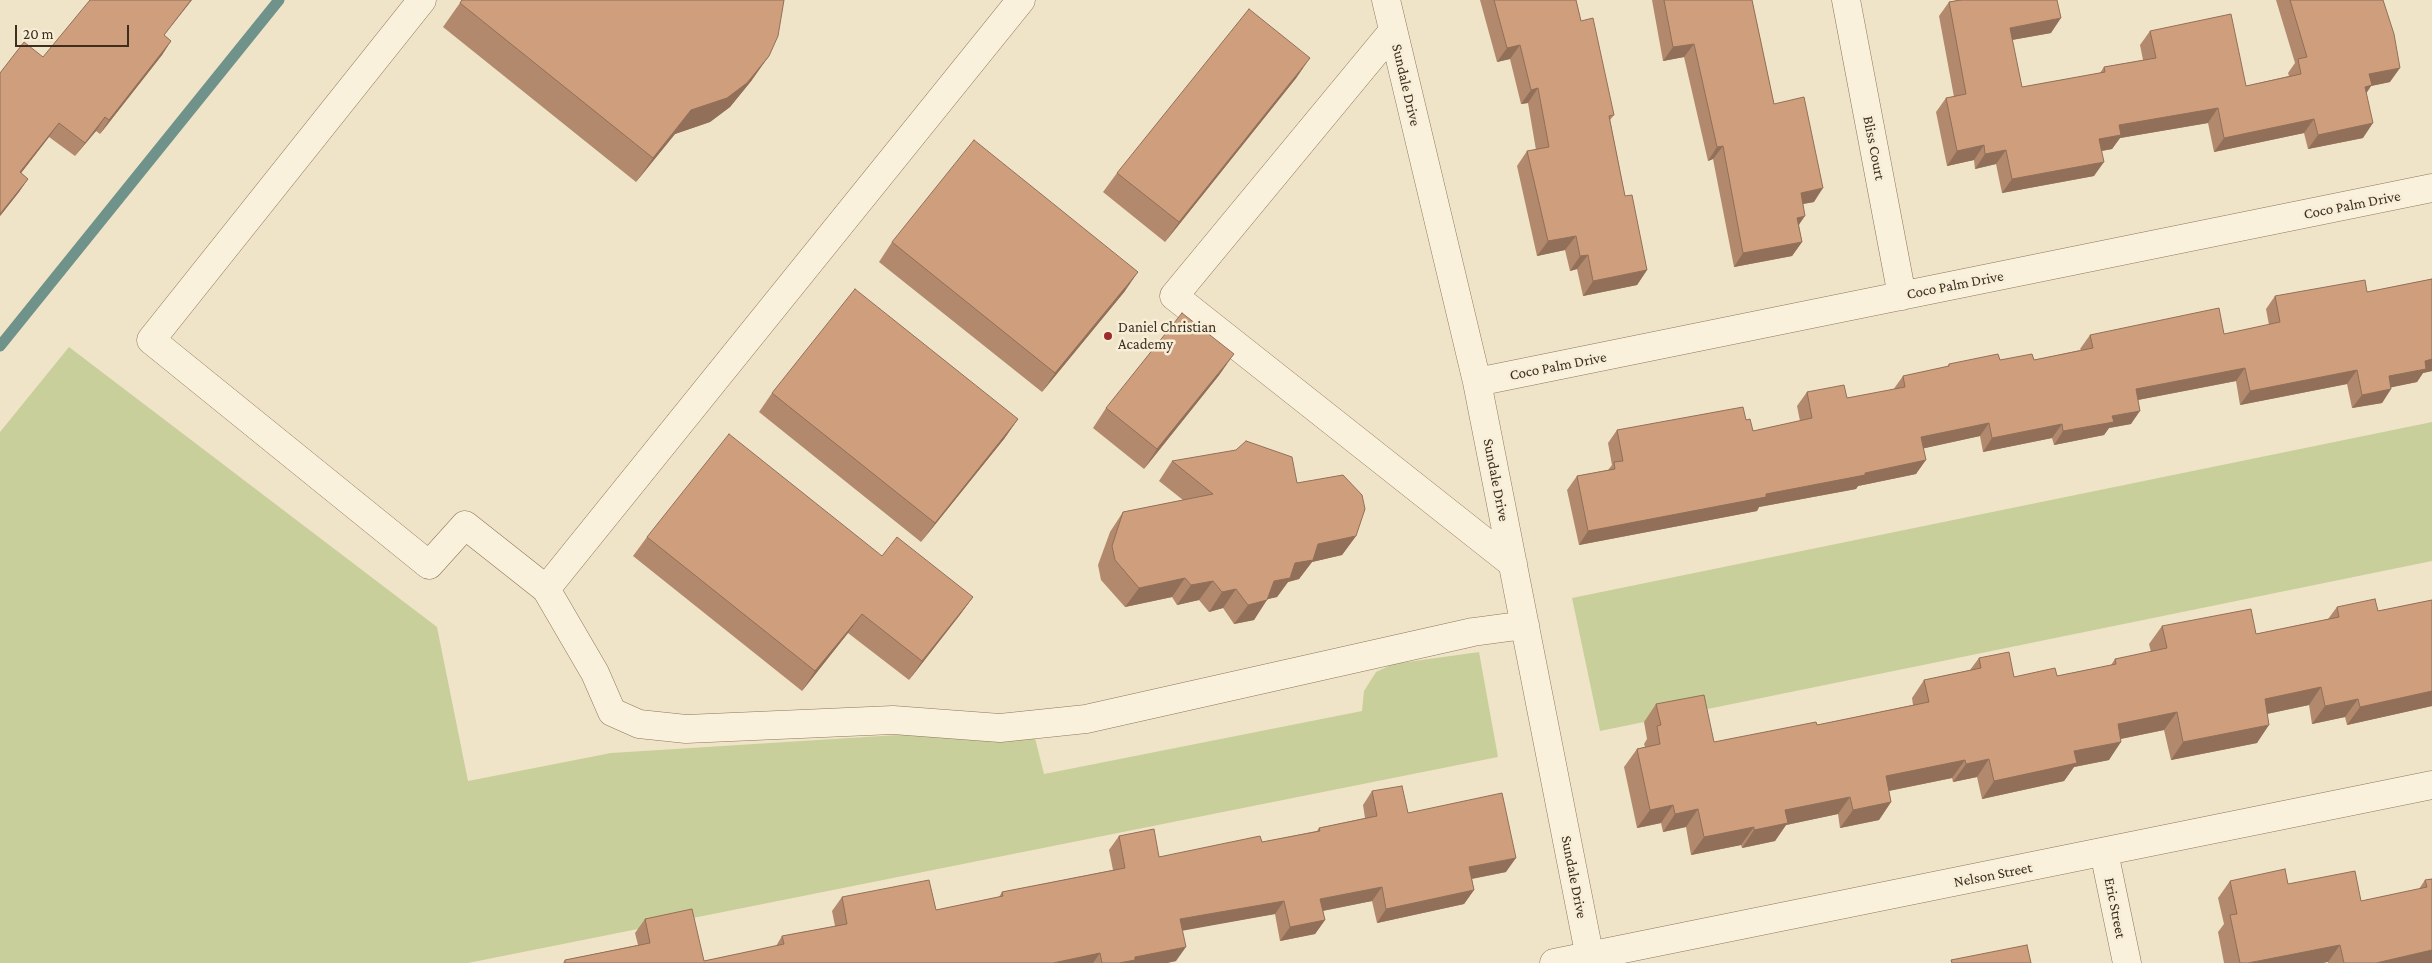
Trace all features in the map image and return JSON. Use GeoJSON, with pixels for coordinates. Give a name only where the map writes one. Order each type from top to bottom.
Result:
{"type":"FeatureCollection","features":[{"type":"Feature","properties":{"kind":"street"},"geometry":{"type":"LineString","coordinates":[[422,0],[151,340],[429,565],[465,525],[546,589],[595,673],[612,712],[640,724],[686,729],[893,720],[1000,728],[1086,719],[1473,632],[1525,625]]}},
{"type":"Feature","properties":{"kind":"street"},"geometry":{"type":"LineString","coordinates":[[546,589],[1021,0]]}},
{"type":"Feature","properties":{"kind":"street","name":"Sundale Drive"},"geometry":{"type":"LineString","coordinates":[[1386,0],[1477,382],[1591,959]]}},
{"type":"Feature","properties":{"kind":"street","name":"Bliss Court"},"geometry":{"type":"LineString","coordinates":[[1846,0],[1902,296]]}},
{"type":"Feature","properties":{"kind":"street"},"geometry":{"type":"LineString","coordinates":[[1393,31],[1174,296],[1513,564]]}},
{"type":"Feature","properties":{"kind":"street","name":"Coco Palm Drive"},"geometry":{"type":"LineString","coordinates":[[1477,382],[2432,188]]}},
{"type":"Feature","properties":{"kind":"street","name":"Nelson Street"},"geometry":{"type":"LineString","coordinates":[[1554,963],[1591,959],[2432,784]]}},
{"type":"Feature","properties":{"kind":"street","name":"Eric Street"},"geometry":{"type":"LineString","coordinates":[[2104,852],[2127,963]]}},
{"type":"Feature","properties":{"kind":"green space"},"geometry":{"type":"Polygon","coordinates":[[[69,347],[437,627],[468,781],[611,753],[929,733],[1034,734],[1044,774],[1362,711],[1364,691],[1376,672],[1393,664],[1479,652],[1498,757],[468,963],[0,963],[0,432],[69,347]]]}},
{"type":"Feature","properties":{"kind":"green space"},"geometry":{"type":"Polygon","coordinates":[[[2432,422],[2432,561],[1600,731],[1572,598],[2432,422]]]}},
{"type":"Feature","properties":{"kind":"building"},"geometry":{"type":"Polygon","coordinates":[[[90,0],[191,0],[164,35],[171,41],[109,120],[105,117],[85,143],[59,123],[20,172],[28,179],[0,214],[0,73],[24,42],[43,57],[90,0]]]}},
{"type":"Feature","properties":{"kind":"building"},"geometry":{"type":"Polygon","coordinates":[[[462,0],[784,0],[778,36],[769,56],[747,83],[727,98],[691,110],[653,158],[460,3],[462,0]]]}},
{"type":"Feature","properties":{"kind":"building"},"geometry":{"type":"Polygon","coordinates":[[[1494,0],[1576,0],[1581,21],[1593,18],[1614,115],[1609,116],[1625,196],[1632,195],[1647,270],[1593,281],[1588,255],[1580,256],[1576,236],[1548,241],[1527,151],[1549,147],[1538,88],[1531,90],[1520,45],[1507,48],[1494,0]]]}},
{"type":"Feature","properties":{"kind":"building"},"geometry":{"type":"Polygon","coordinates":[[[1664,0],[1752,0],[1774,104],[1804,97],[1823,188],[1801,193],[1805,216],[1797,218],[1802,242],[1743,253],[1723,146],[1717,147],[1694,44],[1673,47],[1664,0]]]}},
{"type":"Feature","properties":{"kind":"building"},"geometry":{"type":"Polygon","coordinates":[[[1961,0],[2057,0],[2061,18],[2010,28],[2022,87],[2105,72],[2104,67],[2156,58],[2150,31],[2231,14],[2246,86],[2301,74],[2298,59],[2307,57],[2290,0],[2383,0],[2394,34],[2400,68],[2369,74],[2372,85],[2365,87],[2373,123],[2318,135],[2314,119],[2224,138],[2218,108],[2119,125],[2121,135],[2099,139],[2104,162],[2012,179],[2006,150],[1985,154],[1984,145],[1957,151],[1946,98],[1966,94],[1949,2],[1961,0]]]}},
{"type":"Feature","properties":{"kind":"building"},"geometry":{"type":"Polygon","coordinates":[[[1249,9],[1310,58],[1179,222],[1117,173],[1249,9]]]}},
{"type":"Feature","properties":{"kind":"building"},"geometry":{"type":"Polygon","coordinates":[[[974,140],[1138,272],[1055,373],[892,242],[974,140]]]}},
{"type":"Feature","properties":{"kind":"building"},"geometry":{"type":"Polygon","coordinates":[[[2432,279],[2432,359],[2425,361],[2426,369],[2389,376],[2391,389],[2362,395],[2357,370],[2250,391],[2245,368],[2136,389],[2140,411],[2112,416],[2114,422],[2063,431],[2062,424],[1992,438],[1989,423],[1921,437],[1926,460],[1865,473],[1865,475],[1766,494],[1766,497],[1588,531],[1577,476],[1615,469],[1614,462],[1623,461],[1617,430],[1743,407],[1746,420],[1750,419],[1753,431],[1812,418],[1807,392],[1844,385],[1847,398],[1905,387],[1903,376],[1949,366],[1949,364],[1998,354],[2000,360],[2032,354],[2034,360],[2093,348],[2090,335],[2219,308],[2224,334],[2280,322],[2275,296],[2365,280],[2367,292],[2432,279]]]}},
{"type":"Feature","properties":{"kind":"building"},"geometry":{"type":"Polygon","coordinates":[[[855,289],[1018,419],[935,523],[772,393],[855,289]]]}},
{"type":"Feature","properties":{"kind":"building"},"geometry":{"type":"Polygon","coordinates":[[[1182,313],[1234,354],[1157,449],[1106,408],[1182,313]]]}},
{"type":"Feature","properties":{"kind":"building"},"geometry":{"type":"Polygon","coordinates":[[[729,434],[882,556],[897,537],[973,597],[922,661],[862,614],[815,671],[647,537],[729,434]]]}},
{"type":"Feature","properties":{"kind":"building"},"geometry":{"type":"Polygon","coordinates":[[[1246,441],[1292,457],[1297,483],[1343,475],[1362,495],[1365,509],[1356,536],[1318,544],[1313,560],[1295,563],[1290,578],[1274,581],[1267,600],[1248,605],[1236,589],[1222,592],[1213,581],[1191,585],[1185,578],[1139,588],[1115,560],[1112,546],[1123,512],[1213,494],[1172,461],[1236,450],[1246,441]]]}},
{"type":"Feature","properties":{"kind":"building"},"geometry":{"type":"Polygon","coordinates":[[[2375,599],[2378,611],[2432,600],[2432,691],[2360,707],[2358,699],[2325,706],[2321,687],[2265,699],[2269,725],[2183,742],[2177,712],[2118,724],[2121,742],[2074,751],[2077,763],[1994,781],[1989,759],[1966,764],[1965,760],[1886,776],[1891,802],[1853,810],[1850,797],[1785,810],[1788,823],[1754,830],[1754,827],[1704,837],[1698,809],[1675,814],[1673,805],[1650,810],[1637,749],[1660,744],[1657,726],[1661,725],[1656,704],[1704,695],[1714,742],[1816,722],[1817,725],[1929,702],[1924,680],[1981,668],[1979,658],[2009,652],[2014,677],[2055,668],[2057,676],[2116,664],[2115,659],[2167,648],[2162,626],[2251,609],[2256,634],[2339,617],[2337,607],[2375,599]]]}},
{"type":"Feature","properties":{"kind":"building"},"geometry":{"type":"Polygon","coordinates":[[[1402,786],[1408,813],[1502,793],[1516,858],[1469,867],[1474,890],[1386,909],[1382,887],[1320,899],[1325,920],[1290,927],[1284,901],[1180,919],[1186,947],[1135,957],[1135,960],[1119,963],[1102,963],[1100,953],[1053,963],[565,963],[565,960],[650,943],[645,919],[692,909],[704,961],[784,944],[782,936],[847,924],[842,897],[929,880],[936,910],[1003,896],[1002,892],[1125,868],[1119,836],[1154,829],[1159,857],[1260,836],[1262,842],[1320,831],[1319,828],[1377,816],[1372,791],[1402,786]]]}},
{"type":"Feature","properties":{"kind":"building"},"geometry":{"type":"Polygon","coordinates":[[[2285,869],[2288,884],[2355,871],[2361,901],[2427,887],[2425,880],[2432,879],[2432,950],[2376,963],[2344,963],[2340,945],[2240,963],[2230,915],[2237,914],[2230,881],[2285,869]]]}},
{"type":"Feature","properties":{"kind":"building"},"geometry":{"type":"Polygon","coordinates":[[[2027,945],[2031,963],[1952,963],[1951,960],[2027,945]]]}},
{"type":"Feature","properties":{"kind":"waterway"},"geometry":{"type":"LineString","coordinates":[[0,346],[279,0]]}},
{"type":"Feature","properties":{"kind":"place","name":"Daniel Christian Academy"},"geometry":{"type":"Point","coordinates":[1108,336]}}]}
